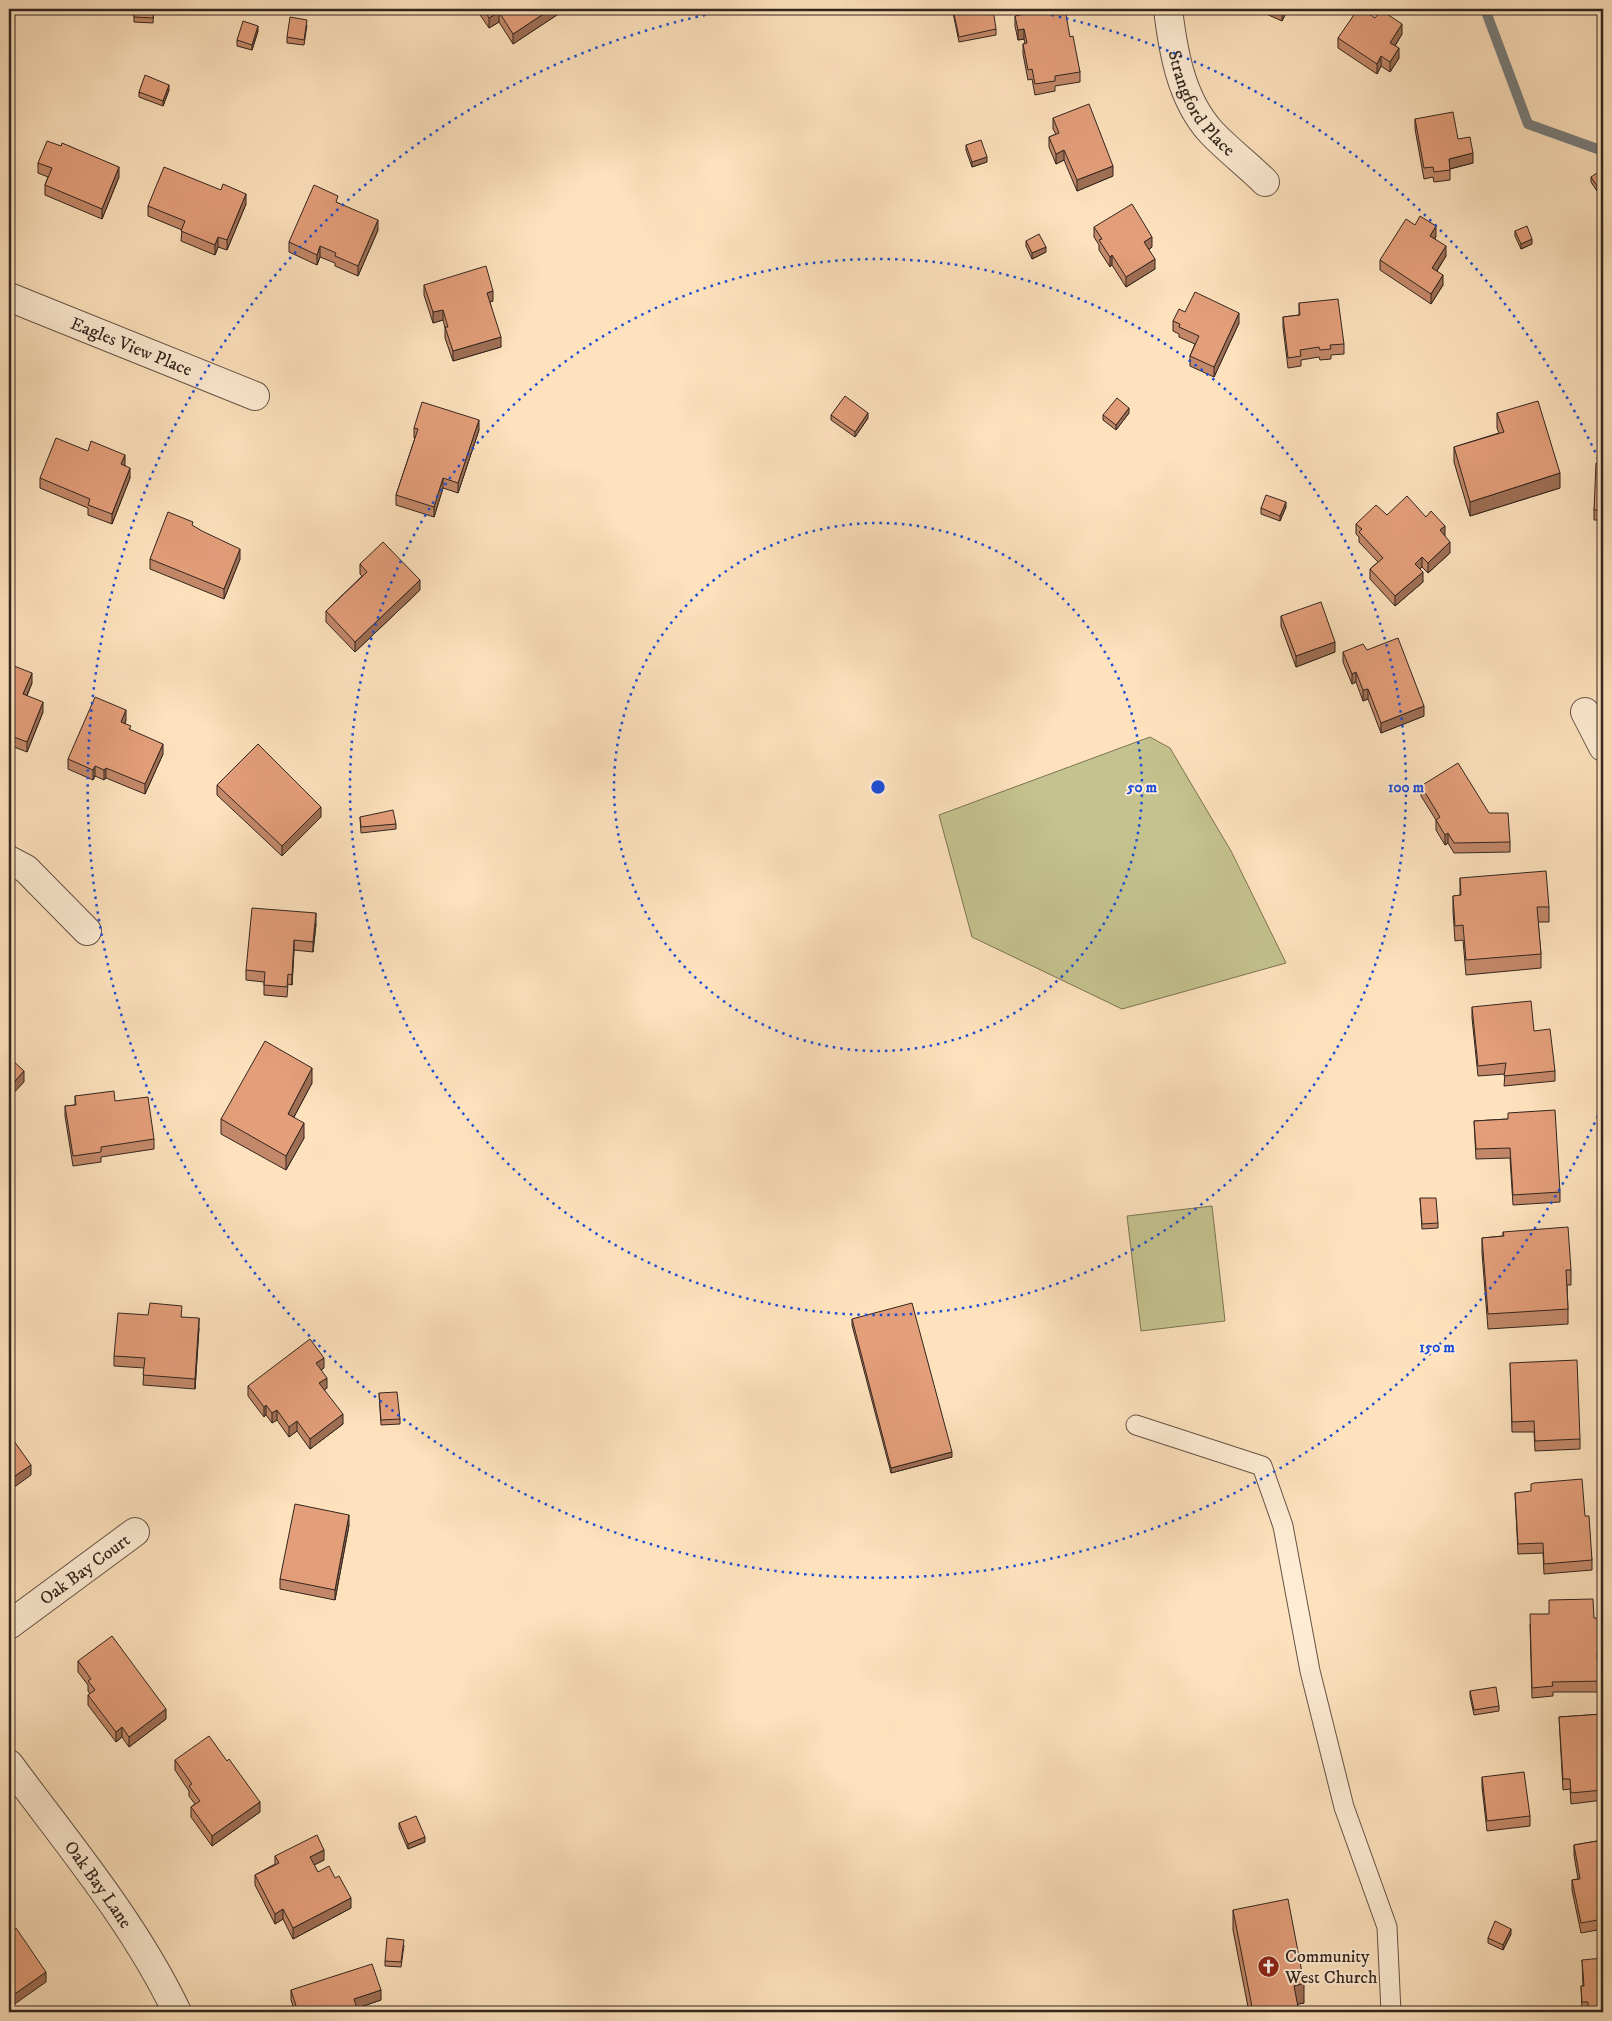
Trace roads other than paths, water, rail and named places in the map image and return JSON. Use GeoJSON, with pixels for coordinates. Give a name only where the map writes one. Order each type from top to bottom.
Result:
{"type":"FeatureCollection","features":[{"type":"Feature","properties":{"kind":"street","name":"Strangford Place"},"geometry":{"type":"LineString","coordinates":[[1168,9],[1179,68],[1191,102],[1210,131],[1266,182]]}},
{"type":"Feature","properties":{"kind":"street","name":"Eagles View Place"},"geometry":{"type":"LineString","coordinates":[[9,297],[255,396]]}},
{"type":"Feature","properties":{"kind":"street"},"geometry":{"type":"LineString","coordinates":[[1585,712],[1603,747]]}},
{"type":"Feature","properties":{"kind":"street"},"geometry":{"type":"LineString","coordinates":[[9,860],[26,869],[87,931]]}},
{"type":"Feature","properties":{"kind":"street","name":"Oak Bay Court"},"geometry":{"type":"LineString","coordinates":[[9,1625],[135,1532]]}},
{"type":"Feature","properties":{"kind":"street","name":"Oak Bay Lane"},"geometry":{"type":"LineString","coordinates":[[9,1764],[119,1912],[160,1975],[178,2012]]}},
{"type":"Feature","properties":{"kind":"lane"},"geometry":{"type":"LineString","coordinates":[[1136,1425],[1262,1466],[1284,1526],[1310,1671],[1344,1808],[1387,1927],[1391,2012]]}},
{"type":"Feature","properties":{"kind":"waterway"},"geometry":{"type":"LineString","coordinates":[[1485,9],[1528,124],[1603,151]]}},
{"type":"Feature","properties":{"kind":"place","name":"Community West Church"},"geometry":{"type":"Point","coordinates":[1269,1966]}}]}
